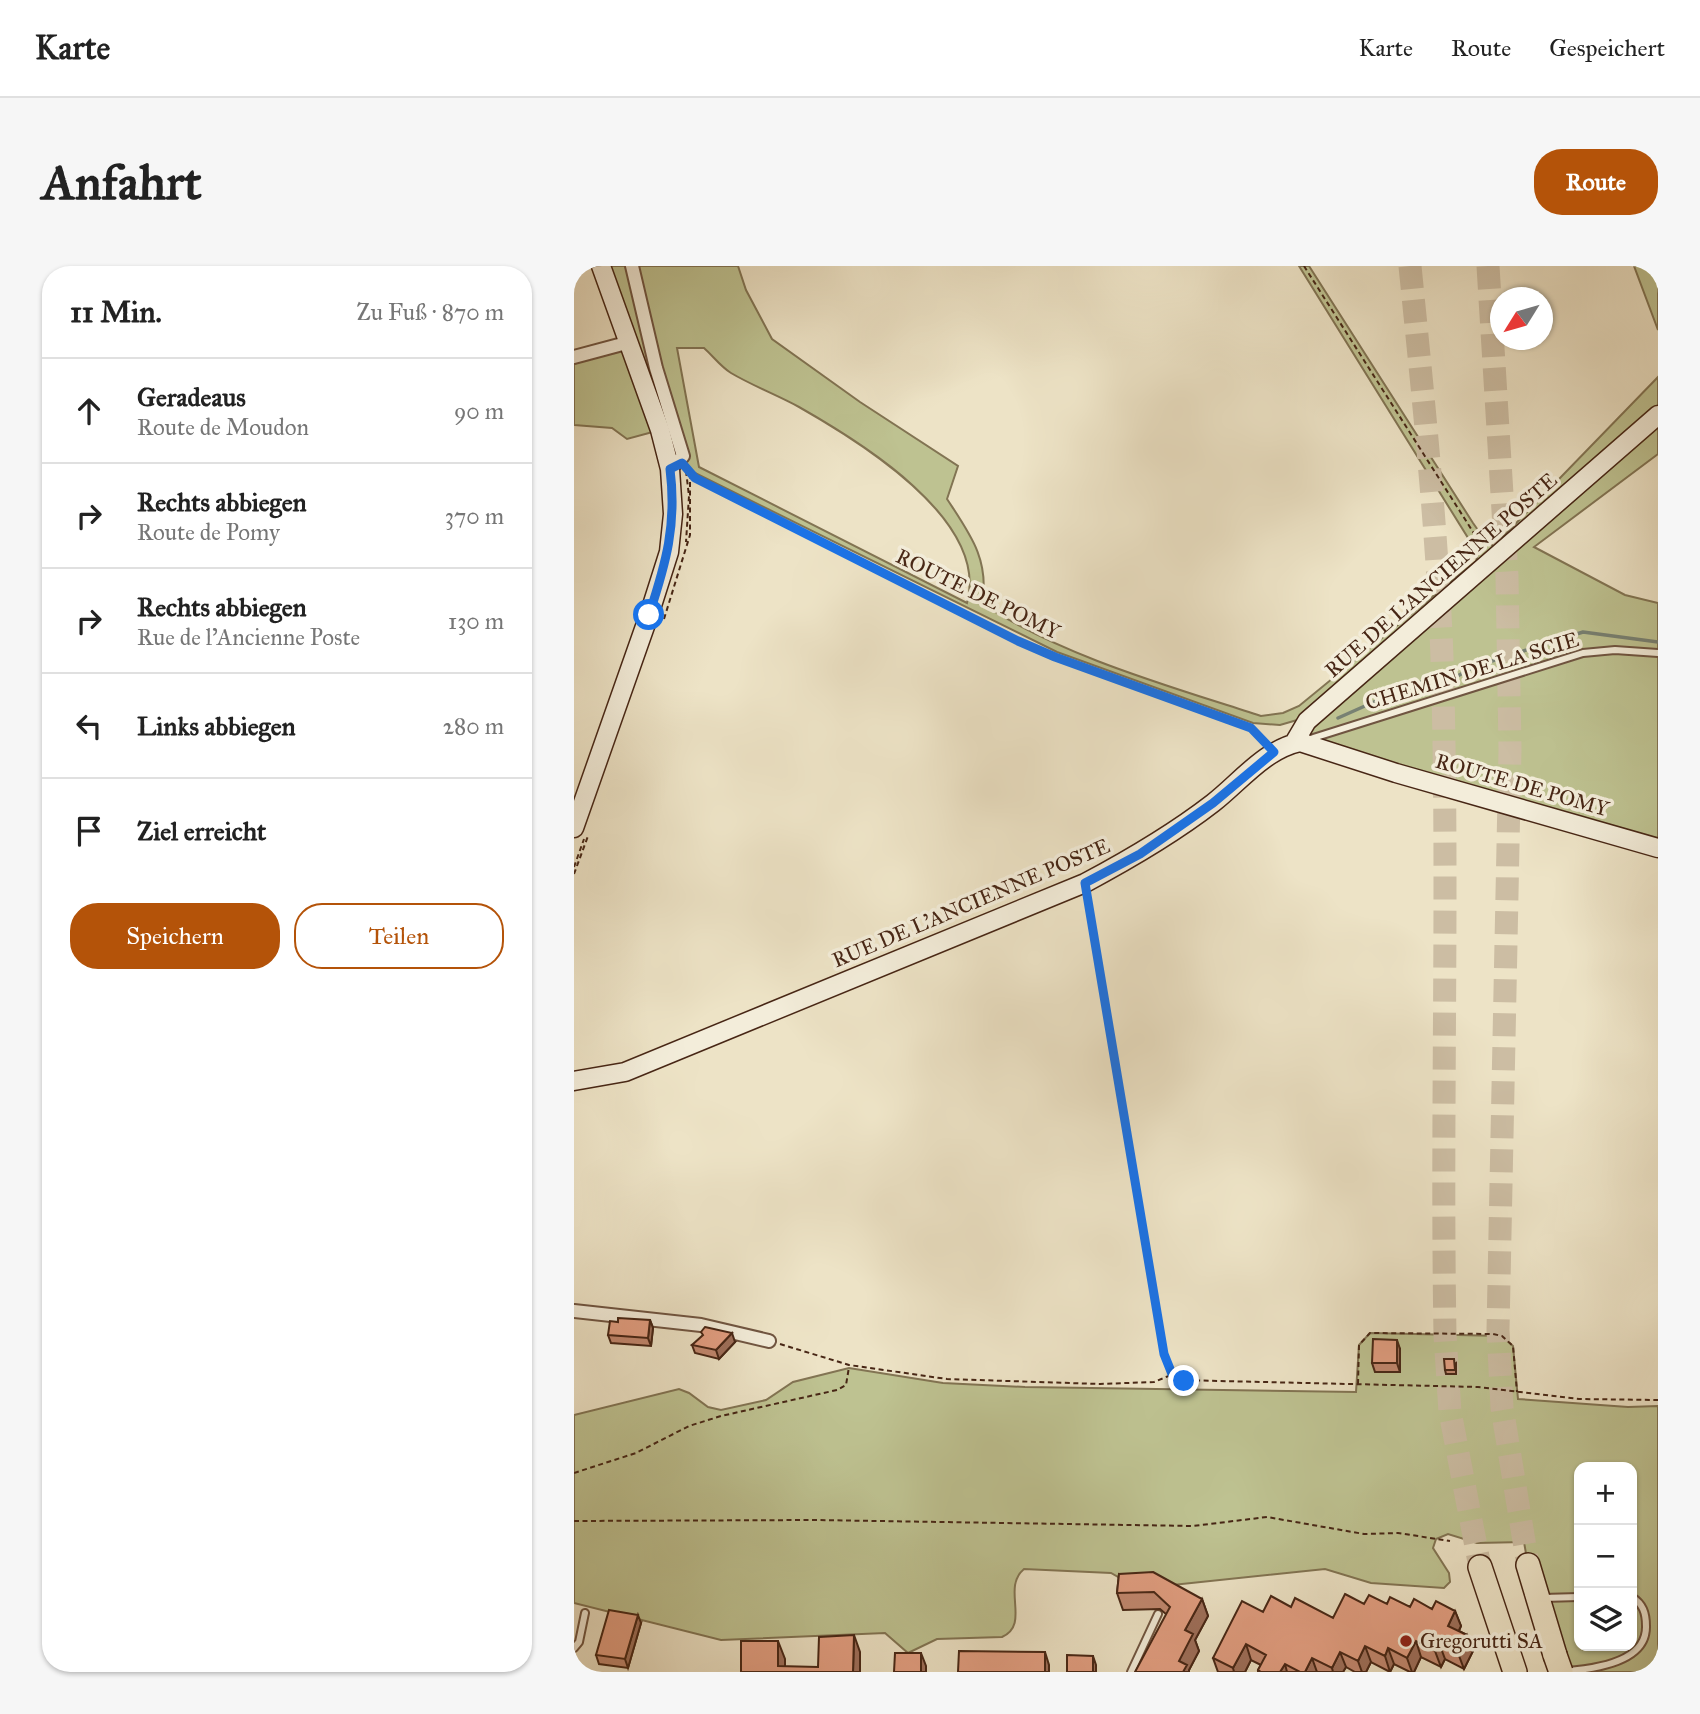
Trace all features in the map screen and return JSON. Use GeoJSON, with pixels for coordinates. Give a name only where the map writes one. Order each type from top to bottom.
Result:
{"type":"FeatureCollection","features":[{"type":"Feature","properties":{"kind":"highway"},"geometry":{"type":"LineString","coordinates":[[1528,1565],[1555,1666]]}},
{"type":"Feature","properties":{"kind":"highway"},"geometry":{"type":"LineString","coordinates":[[1480,1567],[1513,1666]]}},
{"type":"Feature","properties":{"kind":"street"},"geometry":{"type":"LineString","coordinates":[[574,828],[669,552],[673,514],[670,469],[630,342],[601,266]]}},
{"type":"Feature","properties":{"kind":"street"},"geometry":{"type":"LineString","coordinates":[[632,266],[656,368],[683,456],[670,469]]}},
{"type":"Feature","properties":{"kind":"street"},"geometry":{"type":"LineString","coordinates":[[574,357],[630,342]]}},
{"type":"Feature","properties":{"kind":"street","name":"RUE DE L'ANCIENNE POSTE"},"geometry":{"type":"LineString","coordinates":[[574,1081],[625,1072],[1085,883],[1140,854],[1213,803],[1274,752],[1297,743],[1307,721],[1658,415]]}},
{"type":"Feature","properties":{"kind":"street","name":"ROUTE DE POMY"},"geometry":{"type":"LineString","coordinates":[[1297,743],[1658,848]]}},
{"type":"Feature","properties":{"kind":"street"},"geometry":{"type":"LineString","coordinates":[[574,1311],[701,1325],[769,1341]]}},
{"type":"Feature","properties":{"kind":"lane","name":"CHEMIN DE LA SCIE"},"geometry":{"type":"LineString","coordinates":[[1297,743],[1583,653],[1615,650],[1658,653]]}},
{"type":"Feature","properties":{"kind":"lane"},"geometry":{"type":"LineString","coordinates":[[1537,1598],[1574,1597]]}},
{"type":"Feature","properties":{"kind":"lane"},"geometry":{"type":"LineString","coordinates":[[1637,1603],[1644,1611],[1646,1634],[1642,1645],[1637,1648]]}},
{"type":"Feature","properties":{"kind":"lane"},"geometry":{"type":"LineString","coordinates":[[574,1648],[579,1642],[585,1613]]}},
{"type":"Feature","properties":{"kind":"lane"},"geometry":{"type":"LineString","coordinates":[[1131,1672],[1158,1614]]}},
{"type":"Feature","properties":{"kind":"lane"},"geometry":{"type":"LineString","coordinates":[[1555,1666],[1594,1669],[1632,1651]]}},
{"type":"Feature","properties":{"kind":"path"},"geometry":{"type":"LineString","coordinates":[[1304,266],[1492,562]]}},
{"type":"Feature","properties":{"kind":"path","name":"ROUTE DE POMY"},"geometry":{"type":"LineString","coordinates":[[670,469],[682,463],[695,478],[1055,657],[1251,728],[1274,752]]}},
{"type":"Feature","properties":{"kind":"path"},"geometry":{"type":"LineString","coordinates":[[1085,883],[1164,1354],[1172,1374],[1184,1381],[1478,1387],[1579,1399],[1658,1399]]}},
{"type":"Feature","properties":{"kind":"path"},"geometry":{"type":"LineString","coordinates":[[1358,1385],[1359,1345],[1370,1333],[1493,1334],[1503,1336],[1513,1346],[1517,1392]]}},
{"type":"Feature","properties":{"kind":"path"},"geometry":{"type":"LineString","coordinates":[[769,1341],[849,1365],[947,1379],[1028,1383],[1140,1383],[1154,1382],[1172,1374]]}},
{"type":"Feature","properties":{"kind":"path"},"geometry":{"type":"LineString","coordinates":[[574,1473],[636,1453],[689,1426],[721,1416],[837,1390],[846,1385],[849,1365]]}},
{"type":"Feature","properties":{"kind":"path"},"geometry":{"type":"LineString","coordinates":[[574,1521],[814,1520],[1193,1526],[1267,1517],[1364,1534],[1398,1533],[1450,1541]]}},
{"type":"Feature","properties":{"kind":"green space"},"geometry":{"type":"Polygon","coordinates":[[[601,266],[738,266],[746,290],[772,339],[860,402],[958,466],[947,499],[970,536],[981,561],[984,588],[982,604],[1014,623],[1083,655],[1261,716],[1283,713],[1299,706],[1476,561],[1478,554],[1299,266],[1309,266],[1473,523],[1487,543],[1494,546],[1658,377],[1658,410],[1304,718],[1280,725],[1253,723],[1057,652],[691,471],[676,455],[636,358],[660,430],[627,439],[612,428],[574,425],[574,357],[630,342],[601,266]],[[677,348],[699,467],[967,603],[969,572],[959,542],[940,513],[914,487],[854,440],[791,403],[731,373],[704,348],[677,348]]]}},
{"type":"Feature","properties":{"kind":"green space"},"geometry":{"type":"Polygon","coordinates":[[[1634,266],[1658,266],[1658,330],[1634,266]]]}},
{"type":"Feature","properties":{"kind":"green space"},"geometry":{"type":"Polygon","coordinates":[[[1658,423],[1658,454],[1534,547],[1625,595],[1658,603],[1658,848],[1300,742],[1312,727],[1658,423]]]}},
{"type":"Feature","properties":{"kind":"green space"},"geometry":{"type":"Polygon","coordinates":[[[1370,1333],[1502,1336],[1513,1346],[1518,1399],[1628,1407],[1658,1406],[1658,1672],[1561,1672],[1528,1565],[1524,1542],[1477,1543],[1448,1534],[1436,1539],[1433,1548],[1449,1573],[1450,1582],[1444,1588],[1371,1583],[1325,1569],[1144,1588],[1134,1586],[1111,1573],[1024,1569],[1015,1586],[1014,1624],[1002,1637],[937,1639],[908,1653],[885,1633],[721,1640],[574,1603],[574,1415],[679,1389],[708,1407],[721,1410],[766,1400],[793,1382],[849,1368],[943,1383],[1025,1387],[1356,1392],[1359,1345],[1370,1333]]]}},
{"type":"Feature","properties":{"kind":"building"},"geometry":{"type":"Polygon","coordinates":[[[618,1318],[650,1320],[648,1338],[608,1335],[610,1321],[618,1322],[618,1318]]]}},
{"type":"Feature","properties":{"kind":"building"},"geometry":{"type":"Polygon","coordinates":[[[705,1327],[732,1333],[716,1350],[692,1345],[703,1335],[701,1332],[705,1327]]]}},
{"type":"Feature","properties":{"kind":"building"},"geometry":{"type":"Polygon","coordinates":[[[1373,1339],[1397,1340],[1397,1363],[1372,1363],[1373,1339]]]}},
{"type":"Feature","properties":{"kind":"building"},"geometry":{"type":"Polygon","coordinates":[[[1444,1359],[1454,1359],[1455,1370],[1445,1370],[1444,1359]]]}},
{"type":"Feature","properties":{"kind":"building"},"geometry":{"type":"Polygon","coordinates":[[[1153,1572],[1202,1599],[1185,1630],[1193,1634],[1179,1661],[1187,1665],[1183,1672],[1135,1672],[1170,1607],[1154,1592],[1117,1593],[1119,1574],[1153,1572]]]}},
{"type":"Feature","properties":{"kind":"building"},"geometry":{"type":"Polygon","coordinates":[[[1345,1594],[1364,1604],[1369,1595],[1387,1604],[1390,1597],[1410,1607],[1414,1599],[1432,1609],[1436,1601],[1455,1611],[1448,1626],[1467,1635],[1458,1653],[1439,1643],[1435,1651],[1416,1641],[1407,1658],[1388,1648],[1385,1656],[1365,1646],[1358,1661],[1340,1652],[1332,1668],[1312,1658],[1305,1672],[1285,1664],[1280,1672],[1261,1672],[1258,1670],[1266,1655],[1246,1644],[1233,1668],[1213,1658],[1242,1601],[1263,1612],[1271,1596],[1291,1607],[1295,1598],[1333,1618],[1345,1594]]]}},
{"type":"Feature","properties":{"kind":"building"},"geometry":{"type":"Polygon","coordinates":[[[609,1610],[638,1615],[625,1659],[596,1655],[609,1610]]]}},
{"type":"Feature","properties":{"kind":"building"},"geometry":{"type":"Polygon","coordinates":[[[854,1635],[853,1672],[741,1672],[741,1641],[778,1641],[778,1666],[818,1667],[819,1637],[854,1635]]]}},
{"type":"Feature","properties":{"kind":"building"},"geometry":{"type":"Polygon","coordinates":[[[959,1651],[1045,1652],[1045,1672],[958,1672],[959,1651]]]}},
{"type":"Feature","properties":{"kind":"building"},"geometry":{"type":"Polygon","coordinates":[[[895,1653],[921,1653],[921,1672],[894,1672],[895,1653]]]}},
{"type":"Feature","properties":{"kind":"building"},"geometry":{"type":"Polygon","coordinates":[[[1067,1655],[1093,1656],[1093,1672],[1067,1672],[1067,1655]]]}},
{"type":"Feature","properties":{"kind":"waterway"},"geometry":{"type":"LineString","coordinates":[[1338,718],[1412,685],[1433,678],[1450,680],[1476,666],[1583,632],[1658,642]]}},
{"type":"Feature","properties":{"kind":"tunnel"},"geometry":{"type":"LineString","coordinates":[[1410,266],[1433,510],[1442,657],[1445,826],[1445,1335],[1450,1412],[1480,1567]]}},
{"type":"Feature","properties":{"kind":"tunnel"},"geometry":{"type":"LineString","coordinates":[[1488,266],[1507,576],[1510,749],[1498,1330],[1502,1408],[1528,1565]]}},
{"type":"Feature","properties":{"kind":"place","name":"Gregorutti SA"},"geometry":{"type":"Point","coordinates":[1406,1641]}},
{"type":"Feature","properties":{"kind":"route"},"geometry":{"type":"LineString","coordinates":[[649,615],[669,552],[673,514],[670,469],[682,463],[695,478],[1018,641],[1091,671],[1251,728],[1274,752],[1213,803],[1140,854],[1085,883],[1164,1354],[1172,1374],[1177,1380],[1184,1381]]}}]}
